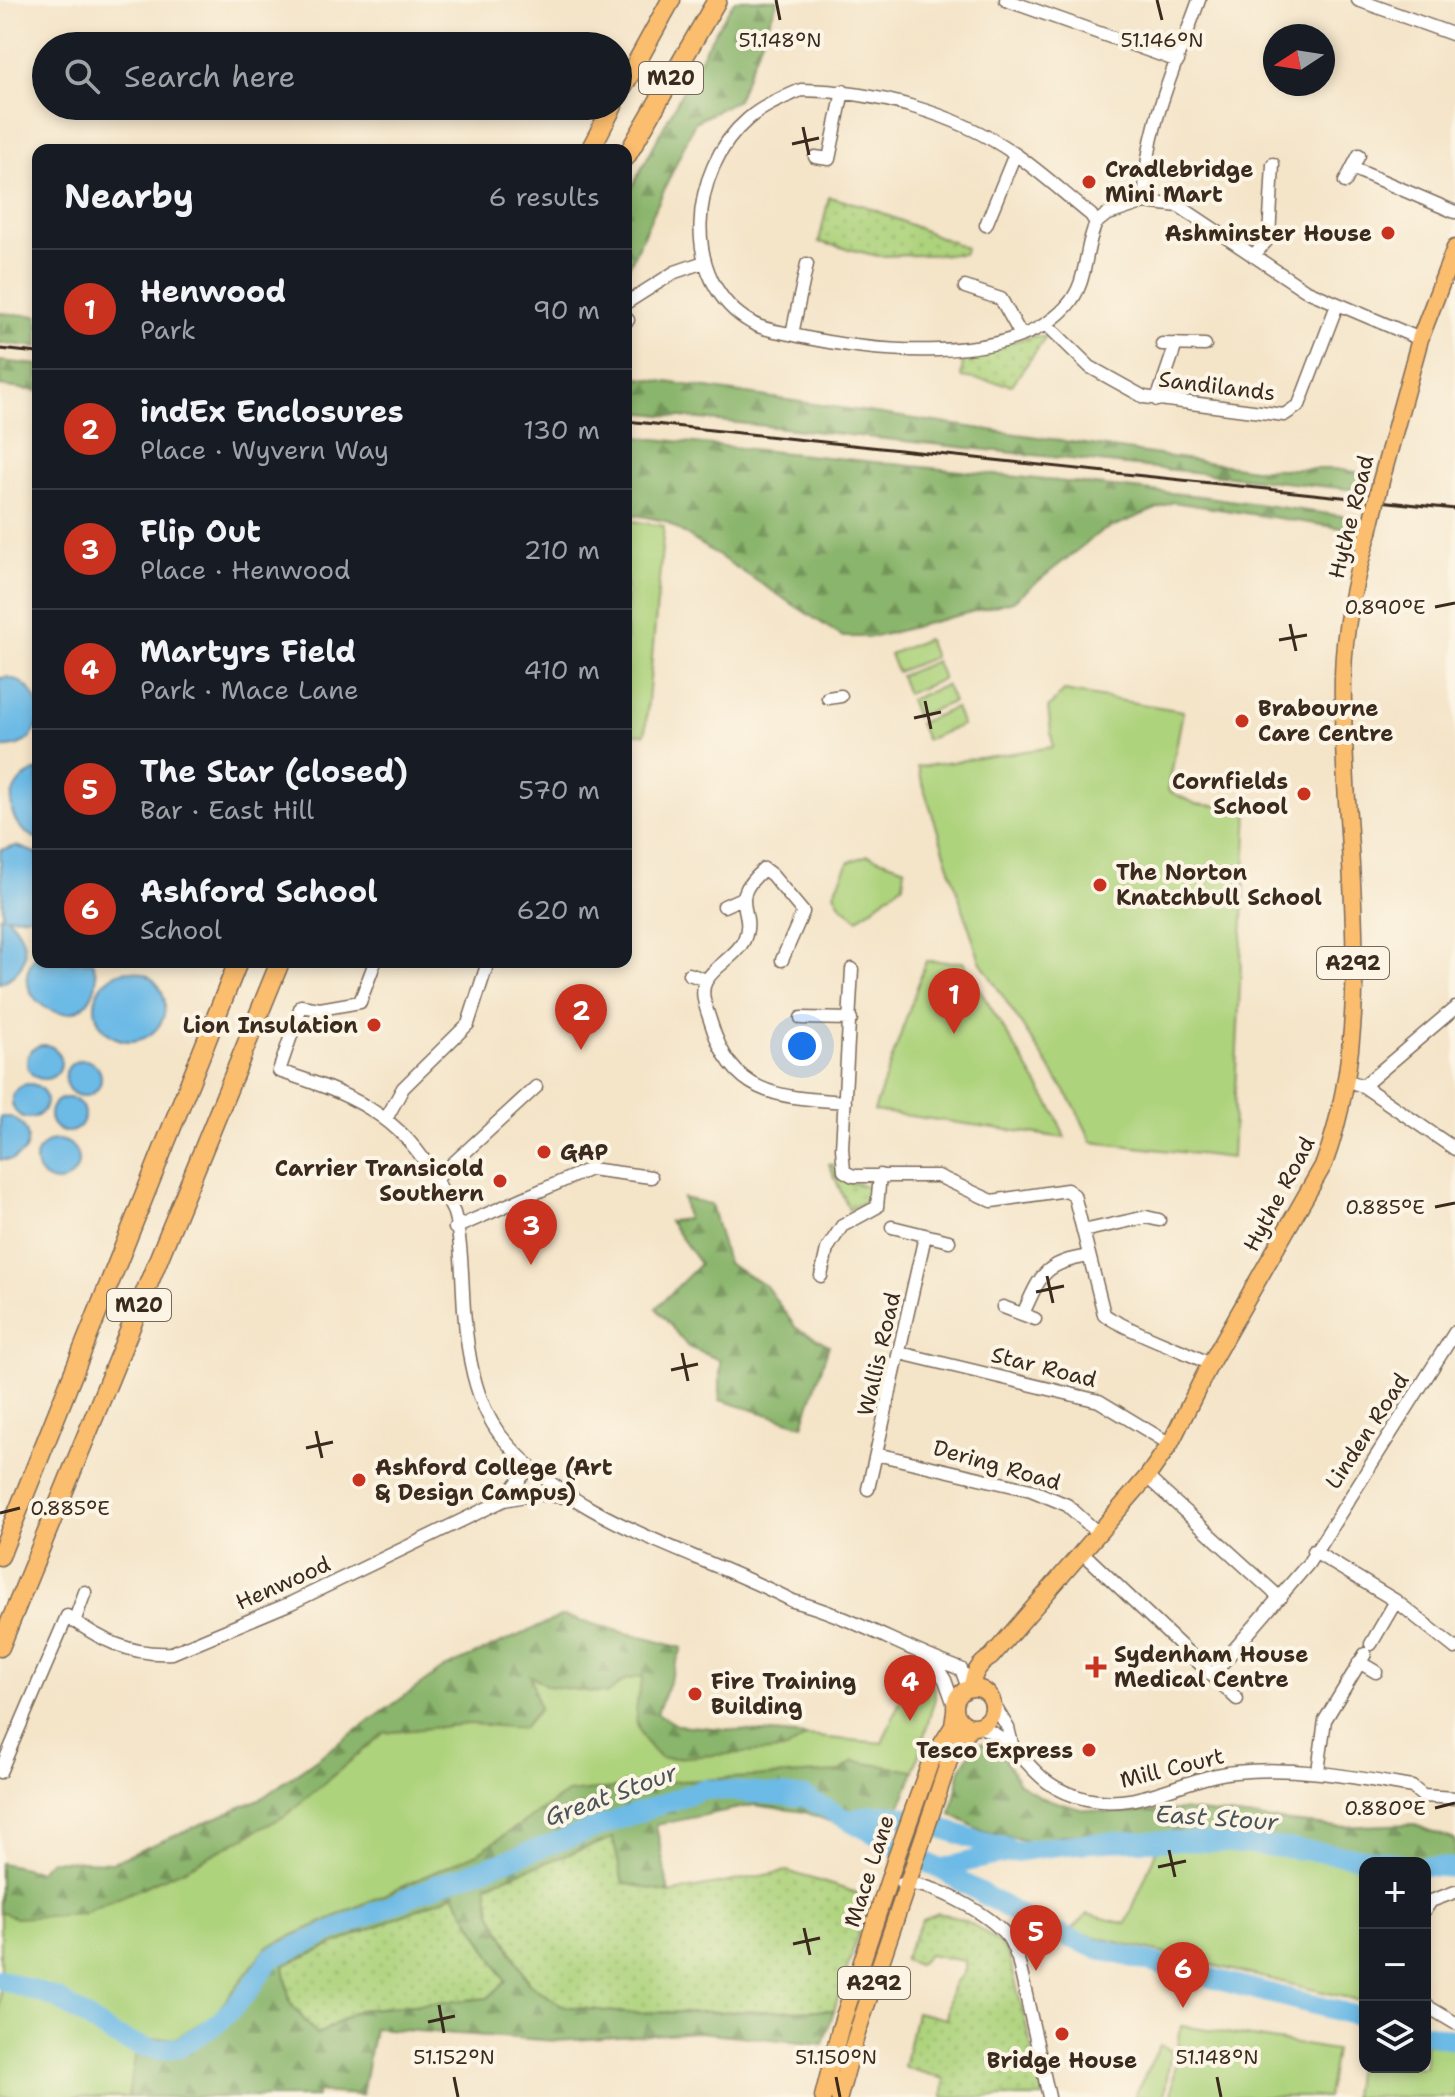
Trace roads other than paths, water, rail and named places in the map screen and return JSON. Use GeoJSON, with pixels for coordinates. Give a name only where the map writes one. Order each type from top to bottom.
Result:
{"type":"FeatureCollection","features":[{"type":"Feature","properties":{"kind":"highway","name":"M20"},"geometry":{"type":"LineString","coordinates":[[632,71],[671,0]]}},
{"type":"Feature","properties":{"kind":"highway","name":"M20"},"geometry":{"type":"LineString","coordinates":[[632,147],[717,0]]}},
{"type":"Feature","properties":{"kind":"highway","name":"M20"},"geometry":{"type":"LineString","coordinates":[[593,144],[606,120]]}},
{"type":"Feature","properties":{"kind":"highway","name":"M20"},"geometry":{"type":"LineString","coordinates":[[0,1556],[236,968]]}},
{"type":"Feature","properties":{"kind":"highway","name":"M20"},"geometry":{"type":"LineString","coordinates":[[0,1647],[278,968]]}},
{"type":"Feature","properties":{"kind":"main road","name":"Hythe Road"},"geometry":{"type":"LineString","coordinates":[[980,1693],[973,1676],[1147,1477],[1170,1444],[1210,1364],[1324,1164],[1346,1080],[1355,879],[1343,672],[1348,627],[1381,481],[1420,339],[1451,270],[1455,248]]}},
{"type":"Feature","properties":{"kind":"main road"},"geometry":{"type":"LineString","coordinates":[[980,1693],[991,1715],[974,1726],[961,1721],[955,1708],[959,1694],[980,1693]]}},
{"type":"Feature","properties":{"kind":"main road","name":"Mace Lane"},"geometry":{"type":"LineString","coordinates":[[823,2097],[840,2029],[896,1858],[930,1763],[953,1726],[955,1708]]}},
{"type":"Feature","properties":{"kind":"main road","name":"Mace Lane"},"geometry":{"type":"LineString","coordinates":[[839,2097],[856,2036],[952,1752],[974,1726]]}},
{"type":"Feature","properties":{"kind":"street"},"geometry":{"type":"LineString","coordinates":[[1006,0],[1178,61]]}},
{"type":"Feature","properties":{"kind":"street"},"geometry":{"type":"LineString","coordinates":[[1145,202],[1145,160],[1199,0]]}},
{"type":"Feature","properties":{"kind":"street"},"geometry":{"type":"LineString","coordinates":[[1358,0],[1455,35]]}},
{"type":"Feature","properties":{"kind":"street"},"geometry":{"type":"LineString","coordinates":[[1096,223],[1091,215],[1015,154],[934,114],[843,91],[801,90],[760,110],[740,127],[718,161],[705,192],[700,231],[704,262],[716,290],[753,325],[868,347],[935,350],[1021,335],[1046,324],[1069,304],[1081,281],[1096,223],[1106,215],[1145,202],[1179,206],[1305,290],[1420,339]]}},
{"type":"Feature","properties":{"kind":"street"},"geometry":{"type":"LineString","coordinates":[[815,157],[829,159],[843,91]]}},
{"type":"Feature","properties":{"kind":"street"},"geometry":{"type":"LineString","coordinates":[[986,225],[989,202],[1015,154]]}},
{"type":"Feature","properties":{"kind":"street"},"geometry":{"type":"LineString","coordinates":[[1345,182],[1359,155]]}},
{"type":"Feature","properties":{"kind":"street"},"geometry":{"type":"LineString","coordinates":[[1253,256],[1269,238],[1273,164]]}},
{"type":"Feature","properties":{"kind":"street"},"geometry":{"type":"LineString","coordinates":[[1352,168],[1403,193],[1455,212]]}},
{"type":"Feature","properties":{"kind":"street"},"geometry":{"type":"LineString","coordinates":[[632,299],[675,272],[704,262]]}},
{"type":"Feature","properties":{"kind":"street"},"geometry":{"type":"LineString","coordinates":[[792,334],[807,264]]}},
{"type":"Feature","properties":{"kind":"street"},"geometry":{"type":"LineString","coordinates":[[965,287],[983,285],[1004,302],[1021,335]]}},
{"type":"Feature","properties":{"kind":"street","name":"Sandilands"},"geometry":{"type":"LineString","coordinates":[[1046,324],[1090,367],[1131,392],[1157,400],[1264,413],[1293,412],[1307,390],[1337,305]]}},
{"type":"Feature","properties":{"kind":"street"},"geometry":{"type":"LineString","coordinates":[[1162,344],[1205,345]]}},
{"type":"Feature","properties":{"kind":"street"},"geometry":{"type":"LineString","coordinates":[[1157,400],[1176,344]]}},
{"type":"Feature","properties":{"kind":"street"},"geometry":{"type":"LineString","coordinates":[[782,960],[803,912],[764,869],[745,889],[742,898],[747,925],[743,942],[706,980],[704,999],[715,1036],[738,1072],[766,1093],[845,1102]]}},
{"type":"Feature","properties":{"kind":"street"},"geometry":{"type":"LineString","coordinates":[[724,906],[742,898]]}},
{"type":"Feature","properties":{"kind":"street","name":"Henwood"},"geometry":{"type":"LineString","coordinates":[[373,968],[360,1002],[320,1009],[301,1006],[279,1071],[332,1088],[367,1104],[423,1155],[454,1214],[466,1341],[477,1386],[499,1433],[530,1466],[567,1497],[793,1601],[824,1609],[933,1661],[961,1669]]}},
{"type":"Feature","properties":{"kind":"street"},"geometry":{"type":"LineString","coordinates":[[386,1119],[403,1088],[468,1024],[486,968]]}},
{"type":"Feature","properties":{"kind":"street"},"geometry":{"type":"LineString","coordinates":[[852,969],[844,1171],[853,1176],[938,1176],[992,1201],[1067,1190],[1074,1195],[1104,1314],[1113,1323],[1154,1336],[1210,1364]]}},
{"type":"Feature","properties":{"kind":"street"},"geometry":{"type":"LineString","coordinates":[[689,974],[706,980]]}},
{"type":"Feature","properties":{"kind":"street"},"geometry":{"type":"LineString","coordinates":[[1363,1086],[1455,1008]]}},
{"type":"Feature","properties":{"kind":"street"},"geometry":{"type":"LineString","coordinates":[[801,1018],[851,1019]]}},
{"type":"Feature","properties":{"kind":"street"},"geometry":{"type":"LineString","coordinates":[[711,1060],[724,1053]]}},
{"type":"Feature","properties":{"kind":"street"},"geometry":{"type":"LineString","coordinates":[[1346,1080],[1363,1086],[1455,1149]]}},
{"type":"Feature","properties":{"kind":"street"},"geometry":{"type":"LineString","coordinates":[[436,1179],[536,1087]]}},
{"type":"Feature","properties":{"kind":"street"},"geometry":{"type":"LineString","coordinates":[[455,1228],[590,1169],[651,1177]]}},
{"type":"Feature","properties":{"kind":"street"},"geometry":{"type":"LineString","coordinates":[[821,1276],[827,1249],[847,1221],[877,1207],[880,1175]]}},
{"type":"Feature","properties":{"kind":"street"},"geometry":{"type":"LineString","coordinates":[[1083,1231],[1146,1217],[1159,1220]]}},
{"type":"Feature","properties":{"kind":"street"},"geometry":{"type":"LineString","coordinates":[[892,1227],[949,1241]]}},
{"type":"Feature","properties":{"kind":"street","name":"Wallis Road"},"geometry":{"type":"LineString","coordinates":[[865,1483],[876,1454],[925,1236]]}},
{"type":"Feature","properties":{"kind":"street"},"geometry":{"type":"LineString","coordinates":[[814,1244],[827,1249]]}},
{"type":"Feature","properties":{"kind":"street"},"geometry":{"type":"LineString","coordinates":[[1003,1307],[1029,1317],[1044,1272],[1053,1264],[1089,1256]]}},
{"type":"Feature","properties":{"kind":"street","name":"Linden Road"},"geometry":{"type":"LineString","coordinates":[[1213,1674],[1308,1564],[1313,1551],[1455,1332]]}},
{"type":"Feature","properties":{"kind":"street","name":"Star Road"},"geometry":{"type":"LineString","coordinates":[[900,1353],[1099,1401],[1170,1444]]}},
{"type":"Feature","properties":{"kind":"street","name":"Dering Road"},"geometry":{"type":"LineString","coordinates":[[876,1454],[1031,1490],[1067,1505],[1098,1533]]}},
{"type":"Feature","properties":{"kind":"street","name":"Henwood"},"geometry":{"type":"LineString","coordinates":[[504,1500],[530,1466]]}},
{"type":"Feature","properties":{"kind":"street"},"geometry":{"type":"LineString","coordinates":[[1147,1477],[1280,1598]]}},
{"type":"Feature","properties":{"kind":"street","name":"Henwood"},"geometry":{"type":"LineString","coordinates":[[74,1622],[117,1646],[156,1655],[172,1653],[291,1603],[504,1500],[536,1494],[567,1497]]}},
{"type":"Feature","properties":{"kind":"street"},"geometry":{"type":"LineString","coordinates":[[1081,1551],[1237,1699]]}},
{"type":"Feature","properties":{"kind":"street"},"geometry":{"type":"LineString","coordinates":[[1313,1551],[1396,1601],[1455,1648]]}},
{"type":"Feature","properties":{"kind":"street"},"geometry":{"type":"LineString","coordinates":[[0,1772],[67,1616],[74,1622],[85,1592]]}},
{"type":"Feature","properties":{"kind":"street"},"geometry":{"type":"LineString","coordinates":[[1318,1771],[1325,1720],[1396,1601]]}},
{"type":"Feature","properties":{"kind":"street"},"geometry":{"type":"LineString","coordinates":[[1365,1653],[1376,1672]]}},
{"type":"Feature","properties":{"kind":"street"},"geometry":{"type":"LineString","coordinates":[[980,1693],[961,1669],[986,1660]]}},
{"type":"Feature","properties":{"kind":"street"},"geometry":{"type":"LineString","coordinates":[[933,1661],[945,1680],[955,1708]]}},
{"type":"Feature","properties":{"kind":"street","name":"Mill Court"},"geometry":{"type":"LineString","coordinates":[[980,1693],[1008,1728],[1012,1744],[1033,1772],[1056,1790],[1110,1803],[1153,1796],[1235,1772],[1318,1771],[1412,1787],[1423,1796],[1455,1798]]}},
{"type":"Feature","properties":{"kind":"street","name":"Mill Court"},"geometry":{"type":"LineString","coordinates":[[974,1726],[1012,1744]]}},
{"type":"Feature","properties":{"kind":"street"},"geometry":{"type":"LineString","coordinates":[[887,1886],[911,1877],[985,1916],[1009,1937],[1025,1987],[1049,2097]]}},
{"type":"Feature","properties":{"kind":"street"},"geometry":{"type":"LineString","coordinates":[[1431,1901],[1455,1892]]}},
{"type":"Feature","properties":{"kind":"street"},"geometry":{"type":"LineString","coordinates":[[1431,2009],[1455,2023]]}},
{"type":"Feature","properties":{"kind":"water"},"geometry":{"type":"Polygon","coordinates":[[[7,677],[22,683],[32,693],[32,734],[16,746],[0,747],[0,678],[7,677]]]}},
{"type":"Feature","properties":{"kind":"water"},"geometry":{"type":"Polygon","coordinates":[[[32,773],[32,836],[18,825],[11,804],[18,784],[32,773]]]}},
{"type":"Feature","properties":{"kind":"water"},"geometry":{"type":"Polygon","coordinates":[[[17,846],[32,852],[32,914],[7,917],[20,934],[24,953],[18,970],[0,983],[0,916],[3,916],[0,850],[17,846]]]}},
{"type":"Feature","properties":{"kind":"water"},"geometry":{"type":"Polygon","coordinates":[[[32,963],[32,968],[94,968],[96,985],[83,1007],[70,1013],[56,1012],[43,1006],[33,996],[28,983],[32,963]]]}},
{"type":"Feature","properties":{"kind":"water"},"geometry":{"type":"Polygon","coordinates":[[[130,971],[155,981],[165,1006],[155,1031],[130,1041],[105,1031],[95,1006],[105,981],[130,971]]]}},
{"type":"Feature","properties":{"kind":"water"},"geometry":{"type":"Polygon","coordinates":[[[44,1045],[56,1050],[61,1062],[56,1074],[44,1079],[32,1074],[27,1062],[32,1050],[44,1045]]]}},
{"type":"Feature","properties":{"kind":"water"},"geometry":{"type":"Polygon","coordinates":[[[83,1060],[96,1065],[101,1078],[96,1091],[83,1096],[70,1091],[65,1078],[70,1065],[83,1060]]]}},
{"type":"Feature","properties":{"kind":"water"},"geometry":{"type":"Polygon","coordinates":[[[29,1084],[41,1089],[46,1101],[41,1113],[29,1118],[17,1113],[12,1101],[17,1089],[29,1084]]]}},
{"type":"Feature","properties":{"kind":"water"},"geometry":{"type":"Polygon","coordinates":[[[67,1098],[79,1103],[84,1115],[79,1127],[67,1132],[55,1127],[50,1115],[55,1103],[67,1098]]]}},
{"type":"Feature","properties":{"kind":"water"},"geometry":{"type":"Polygon","coordinates":[[[0,1117],[10,1117],[26,1131],[26,1146],[24,1152],[12,1160],[0,1160],[0,1117]]]}},
{"type":"Feature","properties":{"kind":"water"},"geometry":{"type":"Polygon","coordinates":[[[57,1140],[72,1146],[78,1161],[72,1176],[57,1182],[42,1176],[36,1161],[42,1146],[57,1140]]]}},
{"type":"Feature","properties":{"kind":"waterway","name":"Great Stour"},"geometry":{"type":"LineString","coordinates":[[0,1979],[58,1999],[112,2035],[136,2045],[158,2050],[180,2047],[218,2023],[249,1991],[271,1958],[435,1886],[703,1789],[805,1797],[1038,1926],[1095,1948],[1359,2016]]}},
{"type":"Feature","properties":{"kind":"waterway","name":"East Stour"},"geometry":{"type":"LineString","coordinates":[[850,1821],[870,1815],[909,1818],[1007,1847]]}},
{"type":"Feature","properties":{"kind":"waterway","name":"East Stour"},"geometry":{"type":"LineString","coordinates":[[940,1869],[1055,1846],[1112,1842],[1226,1843],[1359,1857]]}},
{"type":"Feature","properties":{"kind":"waterway","name":"East Stour"},"geometry":{"type":"LineString","coordinates":[[1431,1866],[1455,1868]]}},
{"type":"Feature","properties":{"kind":"waterway","name":"Great Stour"},"geometry":{"type":"LineString","coordinates":[[1431,2034],[1455,2040]]}},
{"type":"Feature","properties":{"kind":"railway"},"geometry":{"type":"LineString","coordinates":[[0,349],[32,352]]}},
{"type":"Feature","properties":{"kind":"railway"},"geometry":{"type":"LineString","coordinates":[[632,422],[1455,509]]}},
{"type":"Feature","properties":{"kind":"place","name":"Cradlebridge Mini Mart"},"geometry":{"type":"Point","coordinates":[1089,182]}},
{"type":"Feature","properties":{"kind":"place","name":"Ashminster House"},"geometry":{"type":"Point","coordinates":[1388,233]}},
{"type":"Feature","properties":{"kind":"place","name":"Brabourne Care Centre"},"geometry":{"type":"Point","coordinates":[1242,721]}},
{"type":"Feature","properties":{"kind":"place","name":"Cornfields School"},"geometry":{"type":"Point","coordinates":[1304,794]}},
{"type":"Feature","properties":{"kind":"place","name":"The Norton Knatchbull School"},"geometry":{"type":"Point","coordinates":[1100,885]}},
{"type":"Feature","properties":{"kind":"place","name":"Lion Insulation"},"geometry":{"type":"Point","coordinates":[374,1025]}},
{"type":"Feature","properties":{"kind":"place","name":"Henwood"},"geometry":{"type":"Point","coordinates":[954,1034]}},
{"type":"Feature","properties":{"kind":"place","name":"indEx Enclosures"},"geometry":{"type":"Point","coordinates":[581,1050]}},
{"type":"Feature","properties":{"kind":"place","name":"GAP"},"geometry":{"type":"Point","coordinates":[544,1152]}},
{"type":"Feature","properties":{"kind":"place","name":"Carrier Transicold Southern"},"geometry":{"type":"Point","coordinates":[500,1181]}},
{"type":"Feature","properties":{"kind":"place","name":"Flip Out"},"geometry":{"type":"Point","coordinates":[531,1265]}},
{"type":"Feature","properties":{"kind":"place","name":"Ashford College (Art & Design Campus)"},"geometry":{"type":"Point","coordinates":[359,1480]}},
{"type":"Feature","properties":{"kind":"place","name":"Sydenham House Medical Centre"},"geometry":{"type":"Point","coordinates":[1096,1667]}},
{"type":"Feature","properties":{"kind":"place","name":"Fire Training Building"},"geometry":{"type":"Point","coordinates":[695,1694]}},
{"type":"Feature","properties":{"kind":"place","name":"Martyrs Field"},"geometry":{"type":"Point","coordinates":[910,1721]}},
{"type":"Feature","properties":{"kind":"place","name":"Tesco Express"},"geometry":{"type":"Point","coordinates":[1089,1750]}},
{"type":"Feature","properties":{"kind":"place","name":"The Star (closed)"},"geometry":{"type":"Point","coordinates":[1036,1971]}},
{"type":"Feature","properties":{"kind":"place","name":"Ashford School"},"geometry":{"type":"Point","coordinates":[1183,2008]}},
{"type":"Feature","properties":{"kind":"place","name":"Bridge House"},"geometry":{"type":"Point","coordinates":[1062,2034]}}]}
